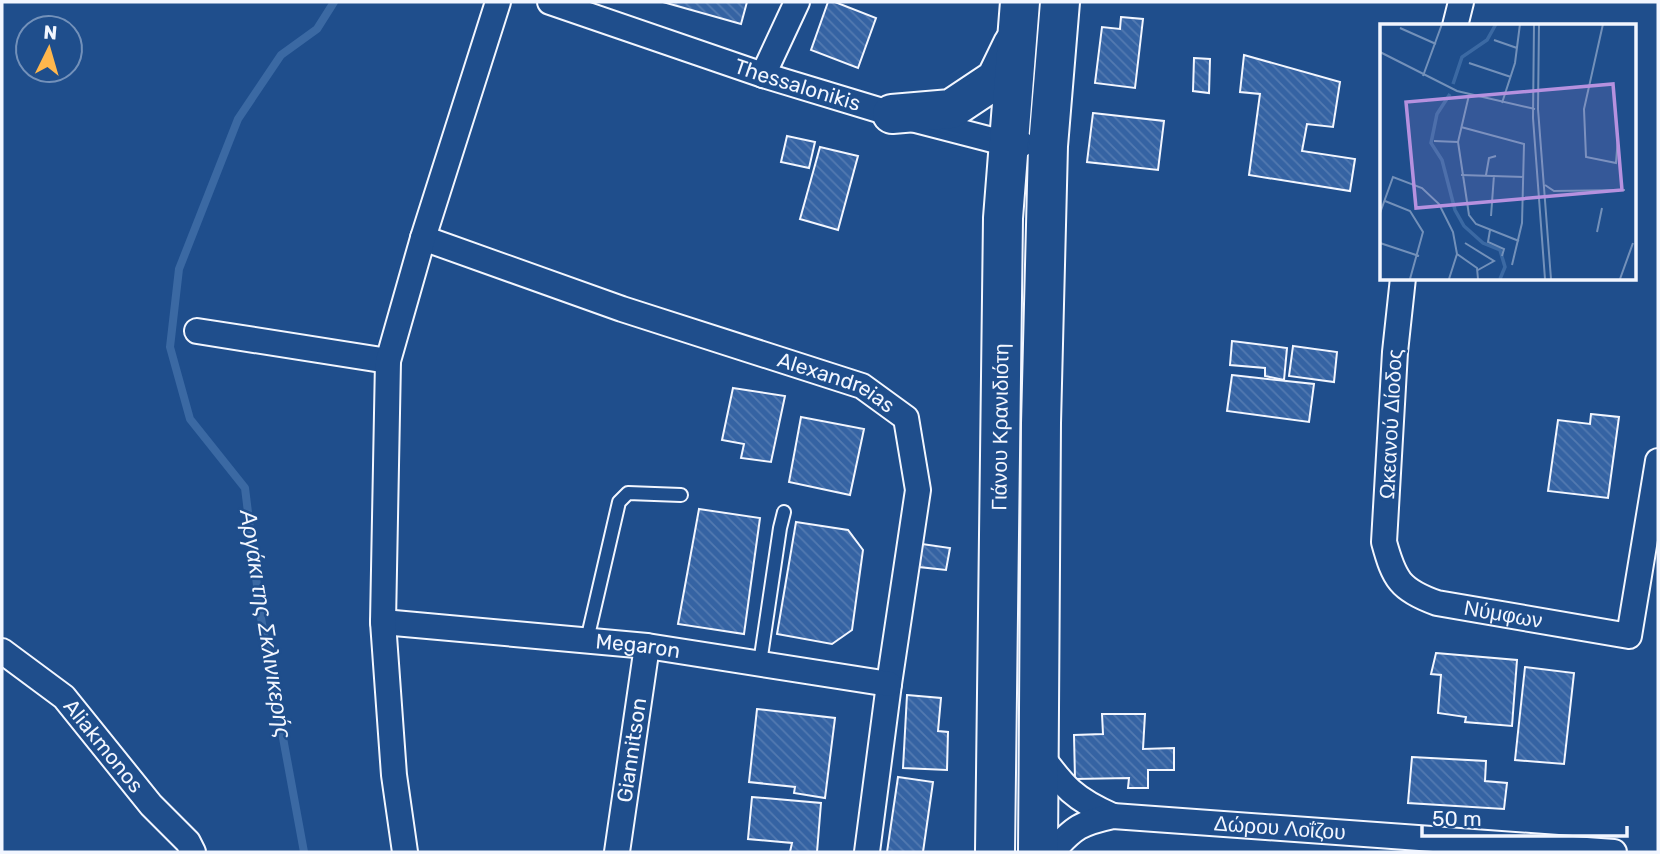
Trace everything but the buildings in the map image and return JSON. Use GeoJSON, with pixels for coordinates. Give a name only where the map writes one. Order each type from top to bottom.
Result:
{"type":"FeatureCollection","features":[{"type":"Feature","properties":{"kind":"main road","name":"Γιάνου Κρανιδιότη"},"geometry":{"type":"LineString","coordinates":[[1038,852],[1041,423],[1048,146],[1060,2]]}},
{"type":"Feature","properties":{"kind":"main road","name":"Γιάνου Κρανιδιότη"},"geometry":{"type":"LineString","coordinates":[[995,852],[1003,232],[1019,19]]}},
{"type":"Feature","properties":{"kind":"main road"},"geometry":{"type":"LineString","coordinates":[[892,114],[951,109],[996,79],[1019,19]]}},
{"type":"Feature","properties":{"kind":"street"},"geometry":{"type":"LineString","coordinates":[[405,852],[394,775],[383,622],[388,360],[423,238],[498,2]]}},
{"type":"Feature","properties":{"kind":"street","name":"Thessalonikis"},"geometry":{"type":"LineString","coordinates":[[551,2],[764,75],[892,114],[1008,144],[1048,146]]}},
{"type":"Feature","properties":{"kind":"street"},"geometry":{"type":"LineString","coordinates":[[764,75],[797,2]]}},
{"type":"Feature","properties":{"kind":"street"},"geometry":{"type":"LineString","coordinates":[[1456,24],[1461,2]]}},
{"type":"Feature","properties":{"kind":"street","name":"Alexandreias"},"geometry":{"type":"LineString","coordinates":[[423,238],[622,310],[862,386],[906,418],[918,490],[888,684],[867,852]]}},
{"type":"Feature","properties":{"kind":"street","name":"Ωκεανού Δίοδος"},"geometry":{"type":"LineString","coordinates":[[1391,569],[1384,542],[1395,352],[1403,280]]}},
{"type":"Feature","properties":{"kind":"street"},"geometry":{"type":"LineString","coordinates":[[197,331],[388,360]]}},
{"type":"Feature","properties":{"kind":"street","name":"Νύμφων"},"geometry":{"type":"LineString","coordinates":[[1391,569],[1399,581],[1415,595],[1437,603],[1629,636],[1658,461]]}},
{"type":"Feature","properties":{"kind":"street","name":"Megaron"},"geometry":{"type":"LineString","coordinates":[[383,622],[647,646],[888,684]]}},
{"type":"Feature","properties":{"kind":"street","name":"Giannitson"},"geometry":{"type":"LineString","coordinates":[[617,852],[647,646]]}},
{"type":"Feature","properties":{"kind":"street","name":"Aliakmonos"},"geometry":{"type":"LineString","coordinates":[[2,651],[64,697],[151,805],[188,842],[193,852]]}},
{"type":"Feature","properties":{"kind":"street","name":"Δώρου Λοΐζου"},"geometry":{"type":"LineString","coordinates":[[1040,754],[1066,789],[1088,805],[1113,816]]}},
{"type":"Feature","properties":{"kind":"street","name":"Δώρου Λοΐζου"},"geometry":{"type":"LineString","coordinates":[[1052,852],[1084,822],[1113,816],[1614,852]]}},
{"type":"Feature","properties":{"kind":"lane"},"geometry":{"type":"LineString","coordinates":[[587,640],[619,502],[628,493],[681,495]]}},
{"type":"Feature","properties":{"kind":"lane"},"geometry":{"type":"LineString","coordinates":[[760,663],[780,528],[785,512]]}},
{"type":"Feature","properties":{"kind":"waterway","name":"Αργάκι της Σκλινικερής"},"geometry":{"type":"LineString","coordinates":[[304,852],[261,618],[245,488],[190,419],[170,347],[179,269],[238,119],[281,55],[317,29],[334,2]]}}]}
